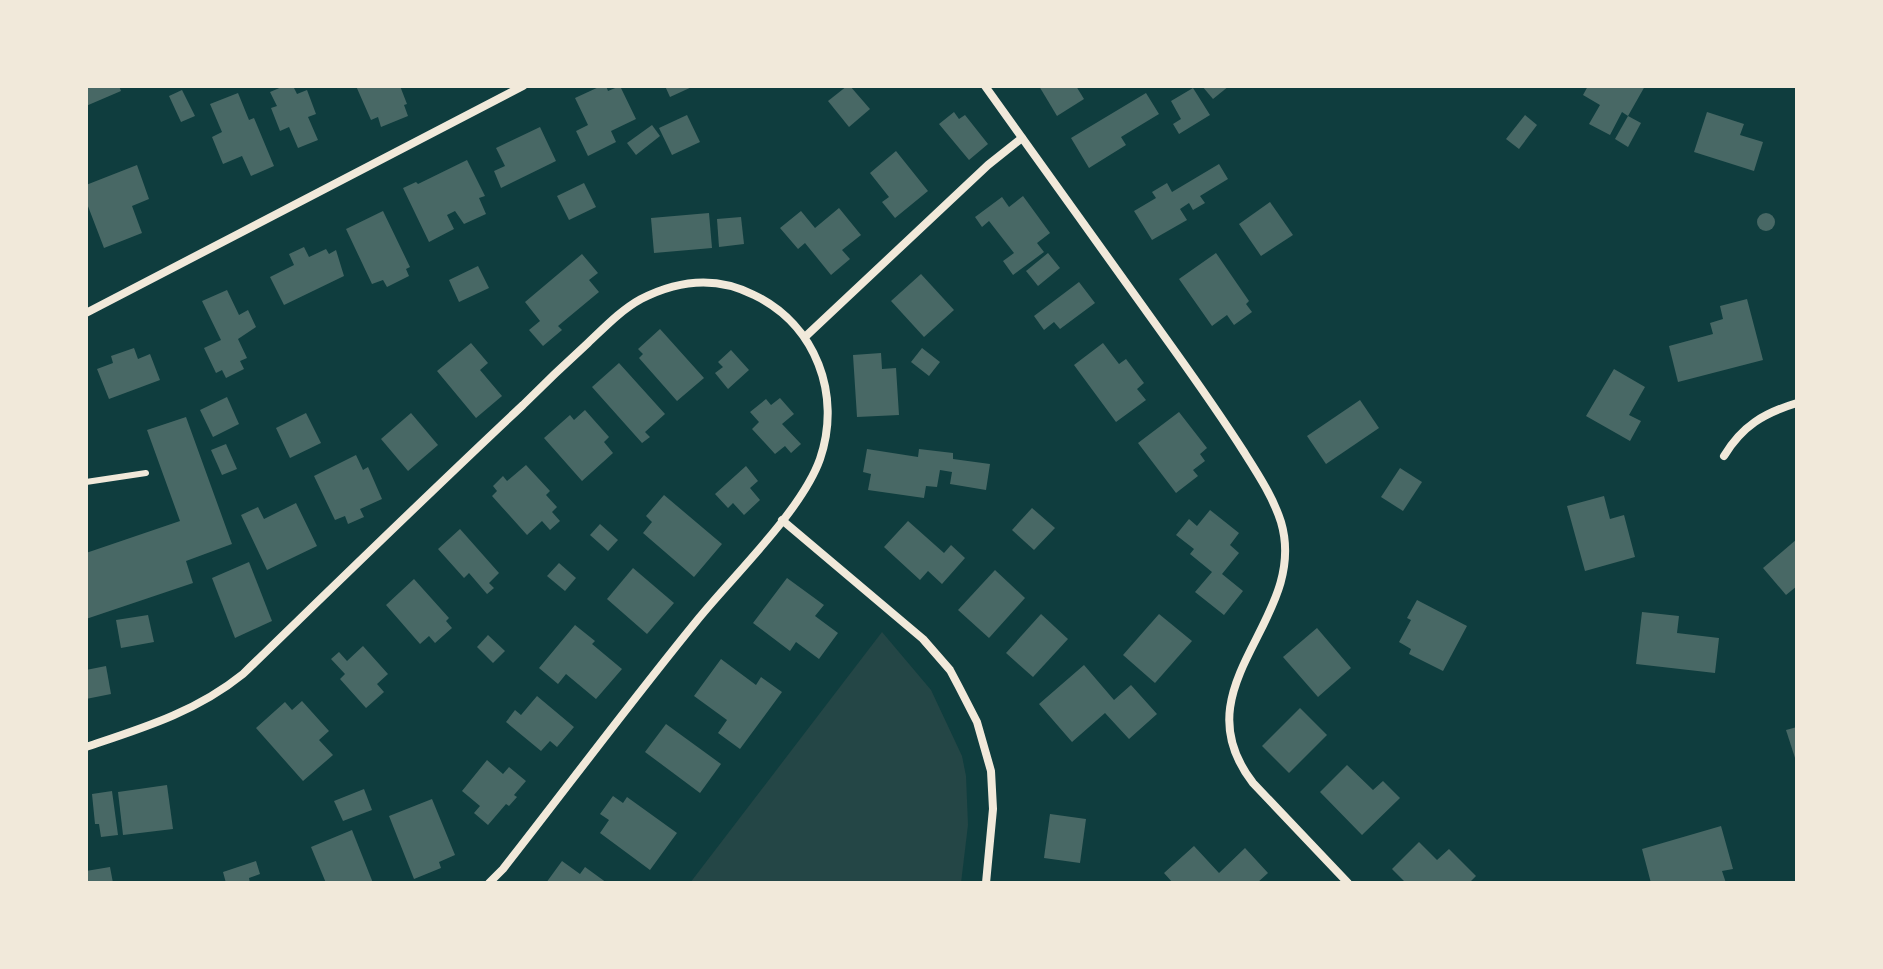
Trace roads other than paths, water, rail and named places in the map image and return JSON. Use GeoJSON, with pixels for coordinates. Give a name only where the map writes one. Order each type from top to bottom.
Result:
{"type":"FeatureCollection","features":[{"type":"Feature","properties":{"kind":"street"},"geometry":{"type":"LineString","coordinates":[[86,313],[523,86]]}},
{"type":"Feature","properties":{"kind":"street"},"geometry":{"type":"LineString","coordinates":[[985,86],[1205,393],[1251,463],[1275,507],[1284,537],[1284,567],[1274,600],[1235,686],[1229,716],[1230,742],[1253,783],[1348,883]]}},
{"type":"Feature","properties":{"kind":"street"},"geometry":{"type":"LineString","coordinates":[[805,337],[988,165],[1022,138]]}},
{"type":"Feature","properties":{"kind":"street"},"geometry":{"type":"LineString","coordinates":[[86,747],[178,716],[211,698],[243,674],[631,305],[676,285],[691,282],[721,284],[754,294],[769,303],[805,337],[823,377],[828,407],[827,424],[825,442],[813,475],[782,520],[700,617],[489,883]]}},
{"type":"Feature","properties":{"kind":"street"},"geometry":{"type":"LineString","coordinates":[[1724,456],[1739,433],[1750,423],[1776,409],[1797,403]]}},
{"type":"Feature","properties":{"kind":"street"},"geometry":{"type":"LineString","coordinates":[[782,520],[923,639],[950,670],[977,722],[991,771],[993,809],[986,883]]}},
{"type":"Feature","properties":{"kind":"lane"},"geometry":{"type":"LineString","coordinates":[[86,482],[146,473]]}}]}
